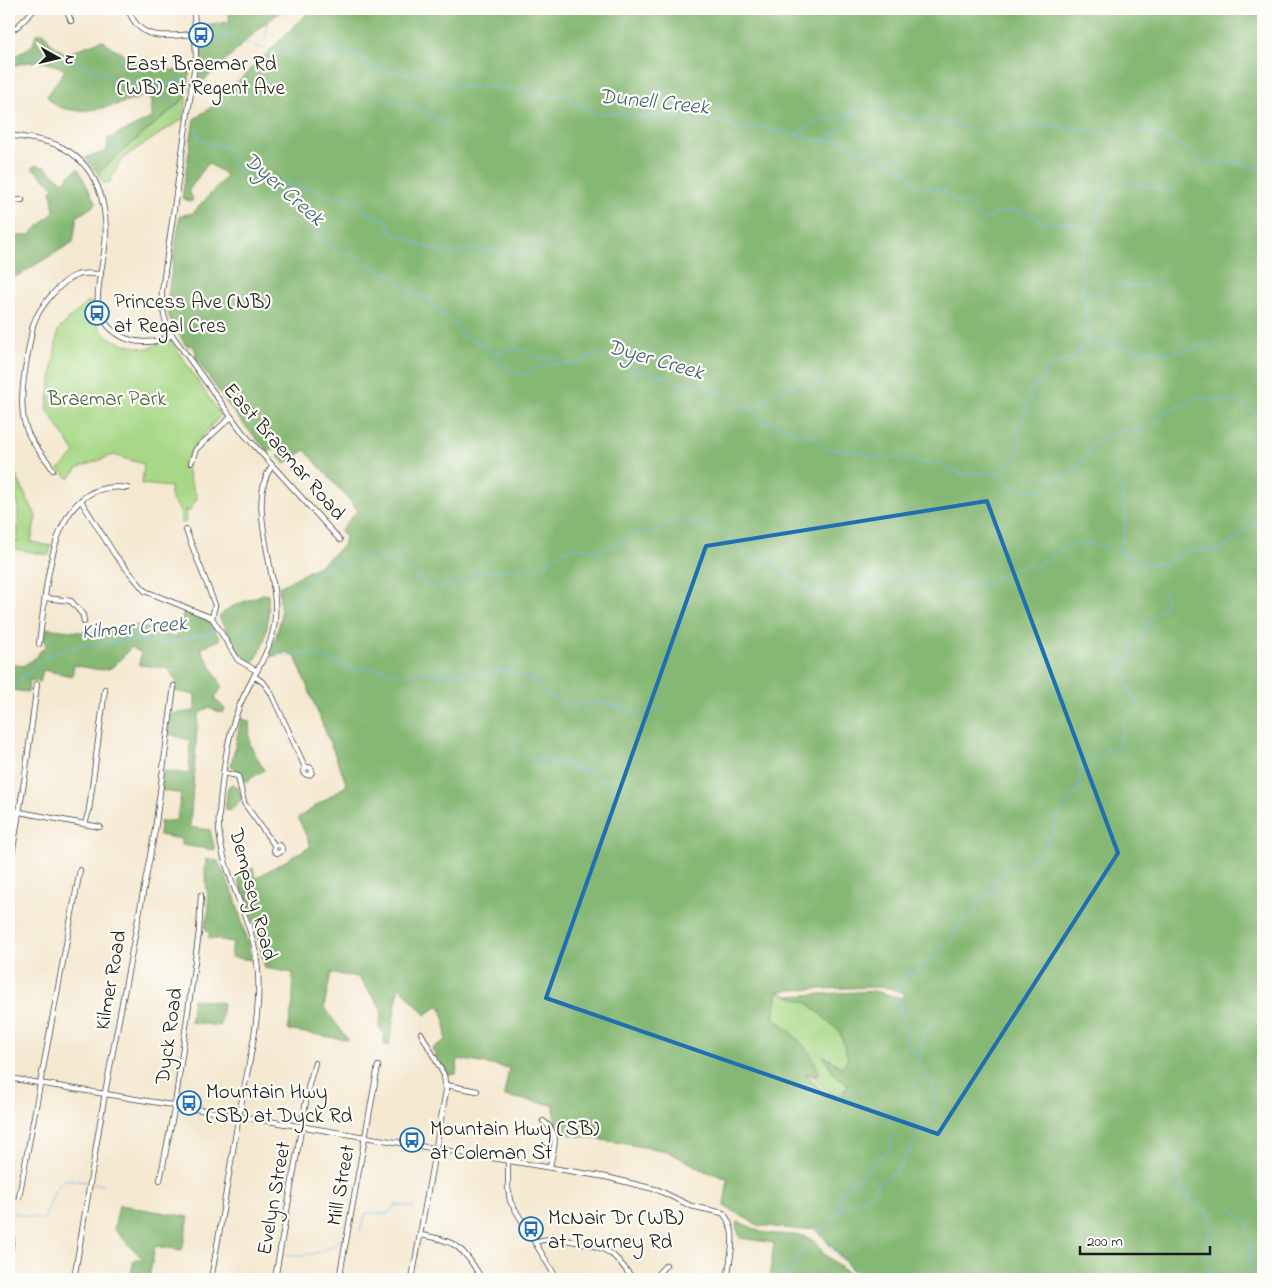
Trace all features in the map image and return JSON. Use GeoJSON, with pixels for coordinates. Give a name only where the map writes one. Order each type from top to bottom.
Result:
{"type":"FeatureCollection","features":[{"type":"Feature","properties":{"kind":"street"},"geometry":{"type":"LineString","coordinates":[[9,32],[35,9]]}},
{"type":"Feature","properties":{"kind":"street"},"geometry":{"type":"LineString","coordinates":[[66,9],[71,21]]}},
{"type":"Feature","properties":{"kind":"street"},"geometry":{"type":"LineString","coordinates":[[128,9],[134,22],[146,33],[156,35],[197,34]]}},
{"type":"Feature","properties":{"kind":"street","name":"East Braemar Road"},"geometry":{"type":"LineString","coordinates":[[194,9],[197,34],[196,57],[161,298],[166,322],[172,335],[231,417],[272,466],[340,540]]}},
{"type":"Feature","properties":{"kind":"street"},"geometry":{"type":"LineString","coordinates":[[9,135],[37,139],[57,145],[74,156],[92,174],[102,195],[106,219],[98,302],[102,318],[112,331],[124,339],[149,343],[156,343],[172,335]]}},
{"type":"Feature","properties":{"kind":"street"},"geometry":{"type":"LineString","coordinates":[[9,201],[22,200]]}},
{"type":"Feature","properties":{"kind":"street"},"geometry":{"type":"LineString","coordinates":[[53,470],[29,436],[23,417],[22,401],[32,325],[44,303],[76,275],[86,273],[101,274]]}},
{"type":"Feature","properties":{"kind":"street"},"geometry":{"type":"LineString","coordinates":[[191,463],[196,450],[231,417]]}},
{"type":"Feature","properties":{"kind":"street","name":"Dempsey Road"},"geometry":{"type":"LineString","coordinates":[[211,1279],[257,1011],[258,978],[254,939],[223,854],[219,817],[224,773],[235,720],[271,640],[276,615],[275,592],[261,498],[264,480],[272,466]]}},
{"type":"Feature","properties":{"kind":"street"},"geometry":{"type":"LineString","coordinates":[[39,644],[52,561],[60,530],[65,519],[81,500],[98,488],[107,486],[127,488]]}},
{"type":"Feature","properties":{"kind":"street"},"geometry":{"type":"LineString","coordinates":[[81,500],[115,556],[145,591],[212,618],[238,660],[257,671]]}},
{"type":"Feature","properties":{"kind":"street"},"geometry":{"type":"LineString","coordinates":[[186,530],[215,605],[212,618]]}},
{"type":"Feature","properties":{"kind":"street"},"geometry":{"type":"LineString","coordinates":[[46,598],[71,601],[83,615],[84,622]]}},
{"type":"Feature","properties":{"kind":"street"},"geometry":{"type":"LineString","coordinates":[[254,676],[264,683],[270,693],[305,767]]}},
{"type":"Feature","properties":{"kind":"street"},"geometry":{"type":"LineString","coordinates":[[9,873],[37,684]]}},
{"type":"Feature","properties":{"kind":"street","name":"Kilmer Road"},"geometry":{"type":"LineString","coordinates":[[74,1279],[105,1093],[155,830],[174,686]]}},
{"type":"Feature","properties":{"kind":"street"},"geometry":{"type":"LineString","coordinates":[[85,824],[89,810],[105,689]]}},
{"type":"Feature","properties":{"kind":"street"},"geometry":{"type":"LineString","coordinates":[[224,773],[238,776],[244,803],[275,846]]}},
{"type":"Feature","properties":{"kind":"street"},"geometry":{"type":"LineString","coordinates":[[9,810],[100,827]]}},
{"type":"Feature","properties":{"kind":"street"},"geometry":{"type":"LineString","coordinates":[[19,1197],[80,870]]}},
{"type":"Feature","properties":{"kind":"street","name":"Dyck Road"},"geometry":{"type":"LineString","coordinates":[[160,1180],[174,1105],[199,932],[201,895]]}},
{"type":"Feature","properties":{"kind":"street"},"geometry":{"type":"LineString","coordinates":[[412,1279],[446,1084],[444,1075],[421,1032]]}},
{"type":"Feature","properties":{"kind":"street","name":"Evelyn Street"},"geometry":{"type":"LineString","coordinates":[[275,1279],[309,1084],[315,1063]]}},
{"type":"Feature","properties":{"kind":"street","name":"Mill Street"},"geometry":{"type":"LineString","coordinates":[[340,1279],[378,1066]]}},
{"type":"Feature","properties":{"kind":"street"},"geometry":{"type":"LineString","coordinates":[[9,1078],[436,1147],[550,1167],[658,1190],[691,1206],[723,1213],[730,1223],[734,1235],[728,1275]]}},
{"type":"Feature","properties":{"kind":"street"},"geometry":{"type":"LineString","coordinates":[[446,1084],[477,1091]]}},
{"type":"Feature","properties":{"kind":"street"},"geometry":{"type":"LineString","coordinates":[[543,1121],[553,1128],[555,1133],[550,1167]]}},
{"type":"Feature","properties":{"kind":"street"},"geometry":{"type":"LineString","coordinates":[[508,1160],[510,1201],[557,1279]]}},
{"type":"Feature","properties":{"kind":"street"},"geometry":{"type":"LineString","coordinates":[[420,1235],[439,1238],[455,1244],[467,1255],[482,1279]]}},
{"type":"Feature","properties":{"kind":"street"},"geometry":{"type":"LineString","coordinates":[[9,1256],[10,1239]]}},
{"type":"Feature","properties":{"kind":"street"},"geometry":{"type":"LineString","coordinates":[[535,1243],[542,1239],[552,1239],[599,1247],[616,1258],[634,1279]]}},
{"type":"Feature","properties":{"kind":"street"},"geometry":{"type":"LineString","coordinates":[[653,1279],[666,1265]]}},
{"type":"Feature","properties":{"kind":"street"},"geometry":{"type":"LineString","coordinates":[[74,1279],[81,1279]]}},
{"type":"Feature","properties":{"kind":"highlighted area"},"geometry":{"type":"Polygon","coordinates":[[[987,501],[1118,853],[938,1134],[546,998],[706,546],[987,501]]]}},
{"type":"Feature","properties":{"kind":"green space"},"geometry":{"type":"Polygon","coordinates":[[[228,9],[284,9],[263,25],[199,85],[201,26],[230,22],[228,9]]]}},
{"type":"Feature","properties":{"kind":"green space"},"geometry":{"type":"Polygon","coordinates":[[[312,9],[1263,9],[1263,1279],[868,1279],[852,1269],[815,1228],[802,1230],[757,1225],[724,1206],[728,1179],[705,1171],[667,1151],[562,1133],[555,1124],[554,1105],[504,1096],[509,1068],[458,1059],[456,1074],[447,1075],[432,1049],[446,1040],[445,1021],[440,1005],[425,1015],[399,986],[389,1046],[384,1045],[384,1034],[379,1028],[382,1009],[358,977],[331,973],[324,1007],[348,1040],[288,1030],[293,1002],[293,973],[265,968],[255,925],[237,877],[253,868],[256,878],[311,846],[298,818],[347,785],[295,656],[287,652],[270,657],[281,618],[279,587],[320,565],[343,546],[345,537],[340,531],[358,510],[305,450],[285,464],[278,456],[283,451],[280,447],[268,452],[233,412],[195,357],[196,351],[192,345],[186,346],[169,317],[167,302],[180,216],[193,213],[226,177],[224,173],[208,163],[189,190],[193,200],[191,202],[182,198],[194,119],[213,106],[312,9]],[[890,988],[789,990],[778,992],[773,1016],[800,1042],[811,1056],[819,1073],[813,1076],[806,1073],[826,1092],[842,1095],[849,1085],[836,1077],[823,1055],[842,1068],[848,1058],[840,1032],[808,1003],[788,996],[874,991],[902,998],[904,993],[890,988]]]}},
{"type":"Feature","properties":{"kind":"green space"},"geometry":{"type":"Polygon","coordinates":[[[45,33],[50,43],[66,54],[102,40],[122,53],[143,63],[167,70],[190,70],[187,96],[98,174],[85,158],[107,151],[108,139],[153,117],[150,108],[153,102],[145,96],[93,110],[66,109],[55,104],[47,96],[65,70],[51,64],[37,62],[23,63],[9,68],[9,60],[33,45],[36,34],[45,33]]]}},
{"type":"Feature","properties":{"kind":"green space"},"geometry":{"type":"Polygon","coordinates":[[[187,96],[184,118],[127,155],[118,165],[110,182],[104,183],[98,174],[187,96]]]}},
{"type":"Feature","properties":{"kind":"green space"},"geometry":{"type":"Polygon","coordinates":[[[36,165],[45,167],[63,182],[78,168],[96,204],[77,217],[73,242],[9,281],[9,237],[29,235],[54,212],[51,191],[54,187],[32,168],[36,165]]]}},
{"type":"Feature","properties":{"kind":"green space","name":"Braemar Park"},"geometry":{"type":"Polygon","coordinates":[[[87,302],[93,303],[99,327],[115,340],[128,345],[149,349],[165,340],[171,341],[221,416],[201,438],[188,458],[187,464],[190,481],[197,498],[189,512],[185,509],[186,522],[182,523],[179,510],[171,497],[171,487],[142,484],[144,464],[113,455],[78,468],[69,479],[59,469],[75,453],[47,409],[58,330],[87,302]]]}},
{"type":"Feature","properties":{"kind":"green space"},"geometry":{"type":"Polygon","coordinates":[[[9,461],[36,516],[31,542],[51,546],[49,555],[9,548],[9,540],[18,541],[18,504],[9,481],[9,461]]]}},
{"type":"Feature","properties":{"kind":"green space"},"geometry":{"type":"Polygon","coordinates":[[[263,594],[268,595],[268,621],[265,639],[253,663],[247,662],[241,657],[219,617],[229,608],[263,594]]]}},
{"type":"Feature","properties":{"kind":"green space"},"geometry":{"type":"Polygon","coordinates":[[[185,608],[209,622],[220,639],[201,649],[222,686],[215,699],[225,709],[223,713],[208,708],[201,712],[198,717],[190,827],[210,830],[215,850],[181,845],[181,839],[159,835],[160,822],[177,820],[181,794],[160,790],[163,771],[189,774],[190,740],[168,734],[170,714],[195,711],[195,695],[174,691],[176,680],[167,668],[139,665],[141,653],[131,647],[117,663],[107,669],[102,670],[74,665],[72,676],[43,670],[40,682],[29,680],[28,692],[10,690],[9,694],[9,664],[23,666],[37,657],[40,651],[45,648],[46,643],[42,639],[43,628],[90,633],[138,625],[176,638],[185,608]]]}},
{"type":"Feature","properties":{"kind":"green space"},"geometry":{"type":"Polygon","coordinates":[[[241,719],[249,721],[250,745],[264,770],[246,782],[240,773],[231,766],[241,719]]]}},
{"type":"Feature","properties":{"kind":"green space"},"geometry":{"type":"Polygon","coordinates":[[[232,784],[238,787],[242,799],[230,811],[225,810],[228,787],[232,784]]]}},
{"type":"Feature","properties":{"kind":"green space"},"geometry":{"type":"Polygon","coordinates":[[[206,859],[218,861],[235,897],[252,960],[231,957],[233,942],[209,938],[209,933],[205,928],[209,908],[205,873],[206,859]]]}},
{"type":"Feature","properties":{"kind":"green space"},"geometry":{"type":"Polygon","coordinates":[[[778,992],[808,1003],[840,1032],[848,1058],[842,1068],[829,1058],[836,1077],[850,1085],[840,1093],[831,1093],[813,1076],[819,1074],[811,1056],[800,1042],[773,1016],[778,992]]]}},
{"type":"Feature","properties":{"kind":"green space"},"geometry":{"type":"Polygon","coordinates":[[[193,999],[223,1003],[220,1026],[190,1022],[193,999]]]}},
{"type":"Feature","properties":{"kind":"green space"},"geometry":{"type":"Polygon","coordinates":[[[119,1205],[189,1217],[182,1250],[155,1246],[149,1279],[130,1279],[134,1259],[145,1261],[114,1230],[119,1205]]]}},
{"type":"Feature","properties":{"kind":"green space"},"geometry":{"type":"Polygon","coordinates":[[[737,1222],[763,1232],[799,1235],[813,1240],[822,1252],[855,1279],[769,1279],[774,1243],[740,1238],[736,1226],[737,1222]]]}},
{"type":"Feature","properties":{"kind":"waterway"},"geometry":{"type":"LineString","coordinates":[[265,41],[268,19],[284,9]]}},
{"type":"Feature","properties":{"kind":"waterway"},"geometry":{"type":"LineString","coordinates":[[354,9],[365,9]]}},
{"type":"Feature","properties":{"kind":"waterway"},"geometry":{"type":"LineString","coordinates":[[404,9],[425,13]]}},
{"type":"Feature","properties":{"kind":"waterway","name":"Dunell Creek"},"geometry":{"type":"LineString","coordinates":[[204,50],[213,43],[233,35],[249,44],[284,55],[295,51],[313,55],[340,51],[346,55],[356,53],[367,61],[370,68],[410,74],[423,73],[431,80],[454,87],[486,85],[518,91],[533,91],[550,96],[563,95],[597,114],[624,113],[632,117],[666,115],[725,122],[738,128],[762,127],[779,133],[787,131],[808,139],[828,141],[834,139],[900,167],[919,187],[944,191],[958,203],[969,203],[975,214],[983,219],[1011,210],[1031,215],[1045,224],[1064,222],[1076,226],[1091,224]]}},
{"type":"Feature","properties":{"kind":"waterway"},"geometry":{"type":"LineString","coordinates":[[9,65],[33,56],[46,56],[71,61],[125,84],[156,85],[186,79]]}},
{"type":"Feature","properties":{"kind":"waterway"},"geometry":{"type":"LineString","coordinates":[[256,80],[273,82]]}},
{"type":"Feature","properties":{"kind":"waterway"},"geometry":{"type":"LineString","coordinates":[[149,85],[182,114]]}},
{"type":"Feature","properties":{"kind":"waterway"},"geometry":{"type":"LineString","coordinates":[[381,100],[414,106],[447,124]]}},
{"type":"Feature","properties":{"kind":"waterway"},"geometry":{"type":"LineString","coordinates":[[797,134],[818,121],[831,119],[866,107],[877,108],[906,118],[954,124],[980,133],[990,128],[1019,130],[1044,125],[1122,134]]}},
{"type":"Feature","properties":{"kind":"waterway"},"geometry":{"type":"LineString","coordinates":[[823,140],[840,128],[858,110]]}},
{"type":"Feature","properties":{"kind":"waterway","name":"Dyer Creek"},"geometry":{"type":"LineString","coordinates":[[194,127],[198,131],[199,141],[222,146],[231,156],[236,170],[246,176],[256,178],[280,203],[300,215],[316,231],[318,237],[345,255],[356,255],[369,266],[391,275],[407,289],[429,300],[437,312],[450,317],[462,335],[481,343],[496,355],[498,361],[519,374],[527,374],[539,366],[558,363],[577,364],[591,356],[602,354],[622,360],[630,368],[638,371],[664,376],[675,382],[705,386],[727,395],[741,406],[756,411],[761,423],[770,422],[793,432],[814,436],[827,449],[863,452],[872,458],[886,457],[926,463],[935,462],[966,474],[991,473],[1002,477],[1009,485],[1021,488],[1027,492],[1044,489],[1059,476],[1067,474],[1079,466],[1092,447],[1103,439]]}},
{"type":"Feature","properties":{"kind":"waterway"},"geometry":{"type":"LineString","coordinates":[[1134,130],[1170,139],[1184,148],[1198,162],[1232,162],[1263,168]]}},
{"type":"Feature","properties":{"kind":"waterway"},"geometry":{"type":"LineString","coordinates":[[1097,225],[1103,194],[1114,178],[1173,193]]}},
{"type":"Feature","properties":{"kind":"waterway"},"geometry":{"type":"LineString","coordinates":[[271,193],[278,185],[285,185],[313,190],[333,198],[338,195],[348,197],[350,200],[359,202],[365,213],[372,214],[375,218],[381,217],[388,222],[391,234],[407,237],[416,244],[444,253],[447,250],[459,254],[465,250],[478,249],[485,251],[492,248],[497,255],[501,250],[508,250],[514,253],[523,249],[532,255],[555,243]]}},
{"type":"Feature","properties":{"kind":"waterway"},"geometry":{"type":"LineString","coordinates":[[1096,229],[1082,252],[1081,263],[1089,345],[1103,342],[1121,343],[1138,351],[1152,349],[1167,354],[1225,341]]}},
{"type":"Feature","properties":{"kind":"waterway"},"geometry":{"type":"LineString","coordinates":[[1085,292],[1099,294],[1112,283],[1140,287],[1162,281]]}},
{"type":"Feature","properties":{"kind":"waterway"},"geometry":{"type":"LineString","coordinates":[[996,474],[1012,462],[1019,450],[1020,437],[1018,430],[1032,395],[1031,388],[1043,384],[1045,369],[1074,358],[1082,347]]}},
{"type":"Feature","properties":{"kind":"waterway"},"geometry":{"type":"LineString","coordinates":[[494,352],[519,349],[534,357],[561,358]]}},
{"type":"Feature","properties":{"kind":"waterway"},"geometry":{"type":"LineString","coordinates":[[751,409],[778,392],[792,386],[809,383],[825,385]]}},
{"type":"Feature","properties":{"kind":"waterway"},"geometry":{"type":"LineString","coordinates":[[1109,439],[1110,436],[1119,431],[1143,432],[1153,421],[1160,421],[1165,412],[1190,402],[1197,397],[1229,403],[1238,401],[1250,410],[1263,414]]}},
{"type":"Feature","properties":{"kind":"waterway"},"geometry":{"type":"LineString","coordinates":[[1116,471],[1125,511],[1125,532],[1118,549]]}},
{"type":"Feature","properties":{"kind":"waterway","name":"Kilmer Creek"},"geometry":{"type":"LineString","coordinates":[[283,611],[313,576],[337,562],[348,563],[363,557],[378,557],[391,563],[400,564],[423,583],[433,588],[460,582],[475,573],[544,566],[562,551],[576,547],[599,551],[615,545],[636,533],[655,532],[677,519],[719,531],[744,551],[776,564],[780,571],[789,574],[808,590],[822,595],[849,592],[870,580],[890,580],[897,576],[919,579],[929,575],[953,580],[963,585],[988,585],[1012,568],[1035,567],[1066,546],[1087,543],[1107,548]]}},
{"type":"Feature","properties":{"kind":"waterway","name":"Kilmer Creek"},"geometry":{"type":"LineString","coordinates":[[1116,550],[1143,563],[1168,564],[1186,551],[1220,550],[1256,524],[1263,522]]}},
{"type":"Feature","properties":{"kind":"waterway"},"geometry":{"type":"LineString","coordinates":[[1120,666],[1132,657],[1134,646],[1142,638],[1150,619],[1166,605],[1164,591]]}},
{"type":"Feature","properties":{"kind":"waterway","name":"Kilmer Creek"},"geometry":{"type":"LineString","coordinates":[[234,632],[248,632],[255,627],[261,626]]}},
{"type":"Feature","properties":{"kind":"waterway","name":"Kilmer Creek"},"geometry":{"type":"LineString","coordinates":[[9,690],[38,663],[56,652],[73,647],[127,640],[167,643],[215,631]]}},
{"type":"Feature","properties":{"kind":"waterway"},"geometry":{"type":"LineString","coordinates":[[251,633],[256,643]]}},
{"type":"Feature","properties":{"kind":"waterway"},"geometry":{"type":"LineString","coordinates":[[273,652],[291,657],[306,653],[332,660],[352,669],[381,669],[401,676],[420,672],[437,675],[456,672],[475,675],[507,670],[538,682],[545,694],[560,702],[575,705],[603,702],[633,713],[663,707]]}},
{"type":"Feature","properties":{"kind":"waterway"},"geometry":{"type":"LineString","coordinates":[[1115,659],[1128,681],[1129,688],[1137,705]]}},
{"type":"Feature","properties":{"kind":"waterway"},"geometry":{"type":"LineString","coordinates":[[818,1231],[826,1228],[839,1211],[872,1193],[880,1182],[899,1169],[918,1135],[928,1125],[935,1105],[932,1084],[921,1067],[918,1056],[908,1045],[907,1030],[897,1001],[898,987],[909,973],[920,969],[950,942],[962,920],[972,916],[980,900],[991,892],[999,875],[1014,865],[1025,865],[1043,849],[1055,828],[1056,819],[1080,787],[1080,761],[1100,756],[1104,751],[1117,749],[1125,717],[1129,709]]}},
{"type":"Feature","properties":{"kind":"waterway"},"geometry":{"type":"LineString","coordinates":[[514,750],[535,760],[548,757],[555,764],[566,764],[573,769],[589,772],[615,790]]}},
{"type":"Feature","properties":{"kind":"waterway"},"geometry":{"type":"LineString","coordinates":[[920,1060],[924,1034],[932,1024]]}},
{"type":"Feature","properties":{"kind":"waterway"},"geometry":{"type":"LineString","coordinates":[[839,1211],[839,1202],[848,1182],[860,1178],[879,1157],[889,1150],[893,1135]]}},
{"type":"Feature","properties":{"kind":"waterway"},"geometry":{"type":"LineString","coordinates":[[1176,1160],[1182,1187],[1193,1203],[1207,1211],[1212,1228],[1207,1240],[1208,1259]]}},
{"type":"Feature","properties":{"kind":"waterway"},"geometry":{"type":"LineString","coordinates":[[9,1212],[44,1220],[56,1188],[65,1179],[87,1182]]}},
{"type":"Feature","properties":{"kind":"waterway"},"geometry":{"type":"LineString","coordinates":[[94,1184],[103,1185]]}},
{"type":"Feature","properties":{"kind":"waterway"},"geometry":{"type":"LineString","coordinates":[[360,1231],[366,1213],[388,1214],[396,1205],[415,1208]]}},
{"type":"Feature","properties":{"kind":"waterway"},"geometry":{"type":"LineString","coordinates":[[1232,1207],[1248,1225],[1248,1235]]}},
{"type":"Feature","properties":{"kind":"waterway"},"geometry":{"type":"LineString","coordinates":[[819,1230],[829,1246],[853,1271]]}},
{"type":"Feature","properties":{"kind":"waterway"},"geometry":{"type":"LineString","coordinates":[[283,1255],[298,1256],[322,1251],[342,1239]]}},
{"type":"Feature","properties":{"kind":"waterway"},"geometry":{"type":"LineString","coordinates":[[1250,1241],[1249,1258],[1257,1279]]}},
{"type":"Feature","properties":{"kind":"waterway"},"geometry":{"type":"LineString","coordinates":[[779,1279],[794,1266],[805,1243]]}},
{"type":"Feature","properties":{"kind":"waterway"},"geometry":{"type":"LineString","coordinates":[[1209,1264],[1210,1279]]}},
{"type":"Feature","properties":{"kind":"place","name":"East Braemar Rd (WB) at Regent Ave"},"geometry":{"type":"Point","coordinates":[201,35]}},
{"type":"Feature","properties":{"kind":"place","name":"Princess Ave (NB) at Regal Cres"},"geometry":{"type":"Point","coordinates":[97,313]}},
{"type":"Feature","properties":{"kind":"place","name":"Mountain Hwy (SB) at Dyck Rd"},"geometry":{"type":"Point","coordinates":[189,1103]}},
{"type":"Feature","properties":{"kind":"place","name":"Mountain Hwy (SB) at Coleman St"},"geometry":{"type":"Point","coordinates":[412,1140]}},
{"type":"Feature","properties":{"kind":"place","name":"McNair Dr (WB) at Tourney Rd"},"geometry":{"type":"Point","coordinates":[531,1229]}}]}
